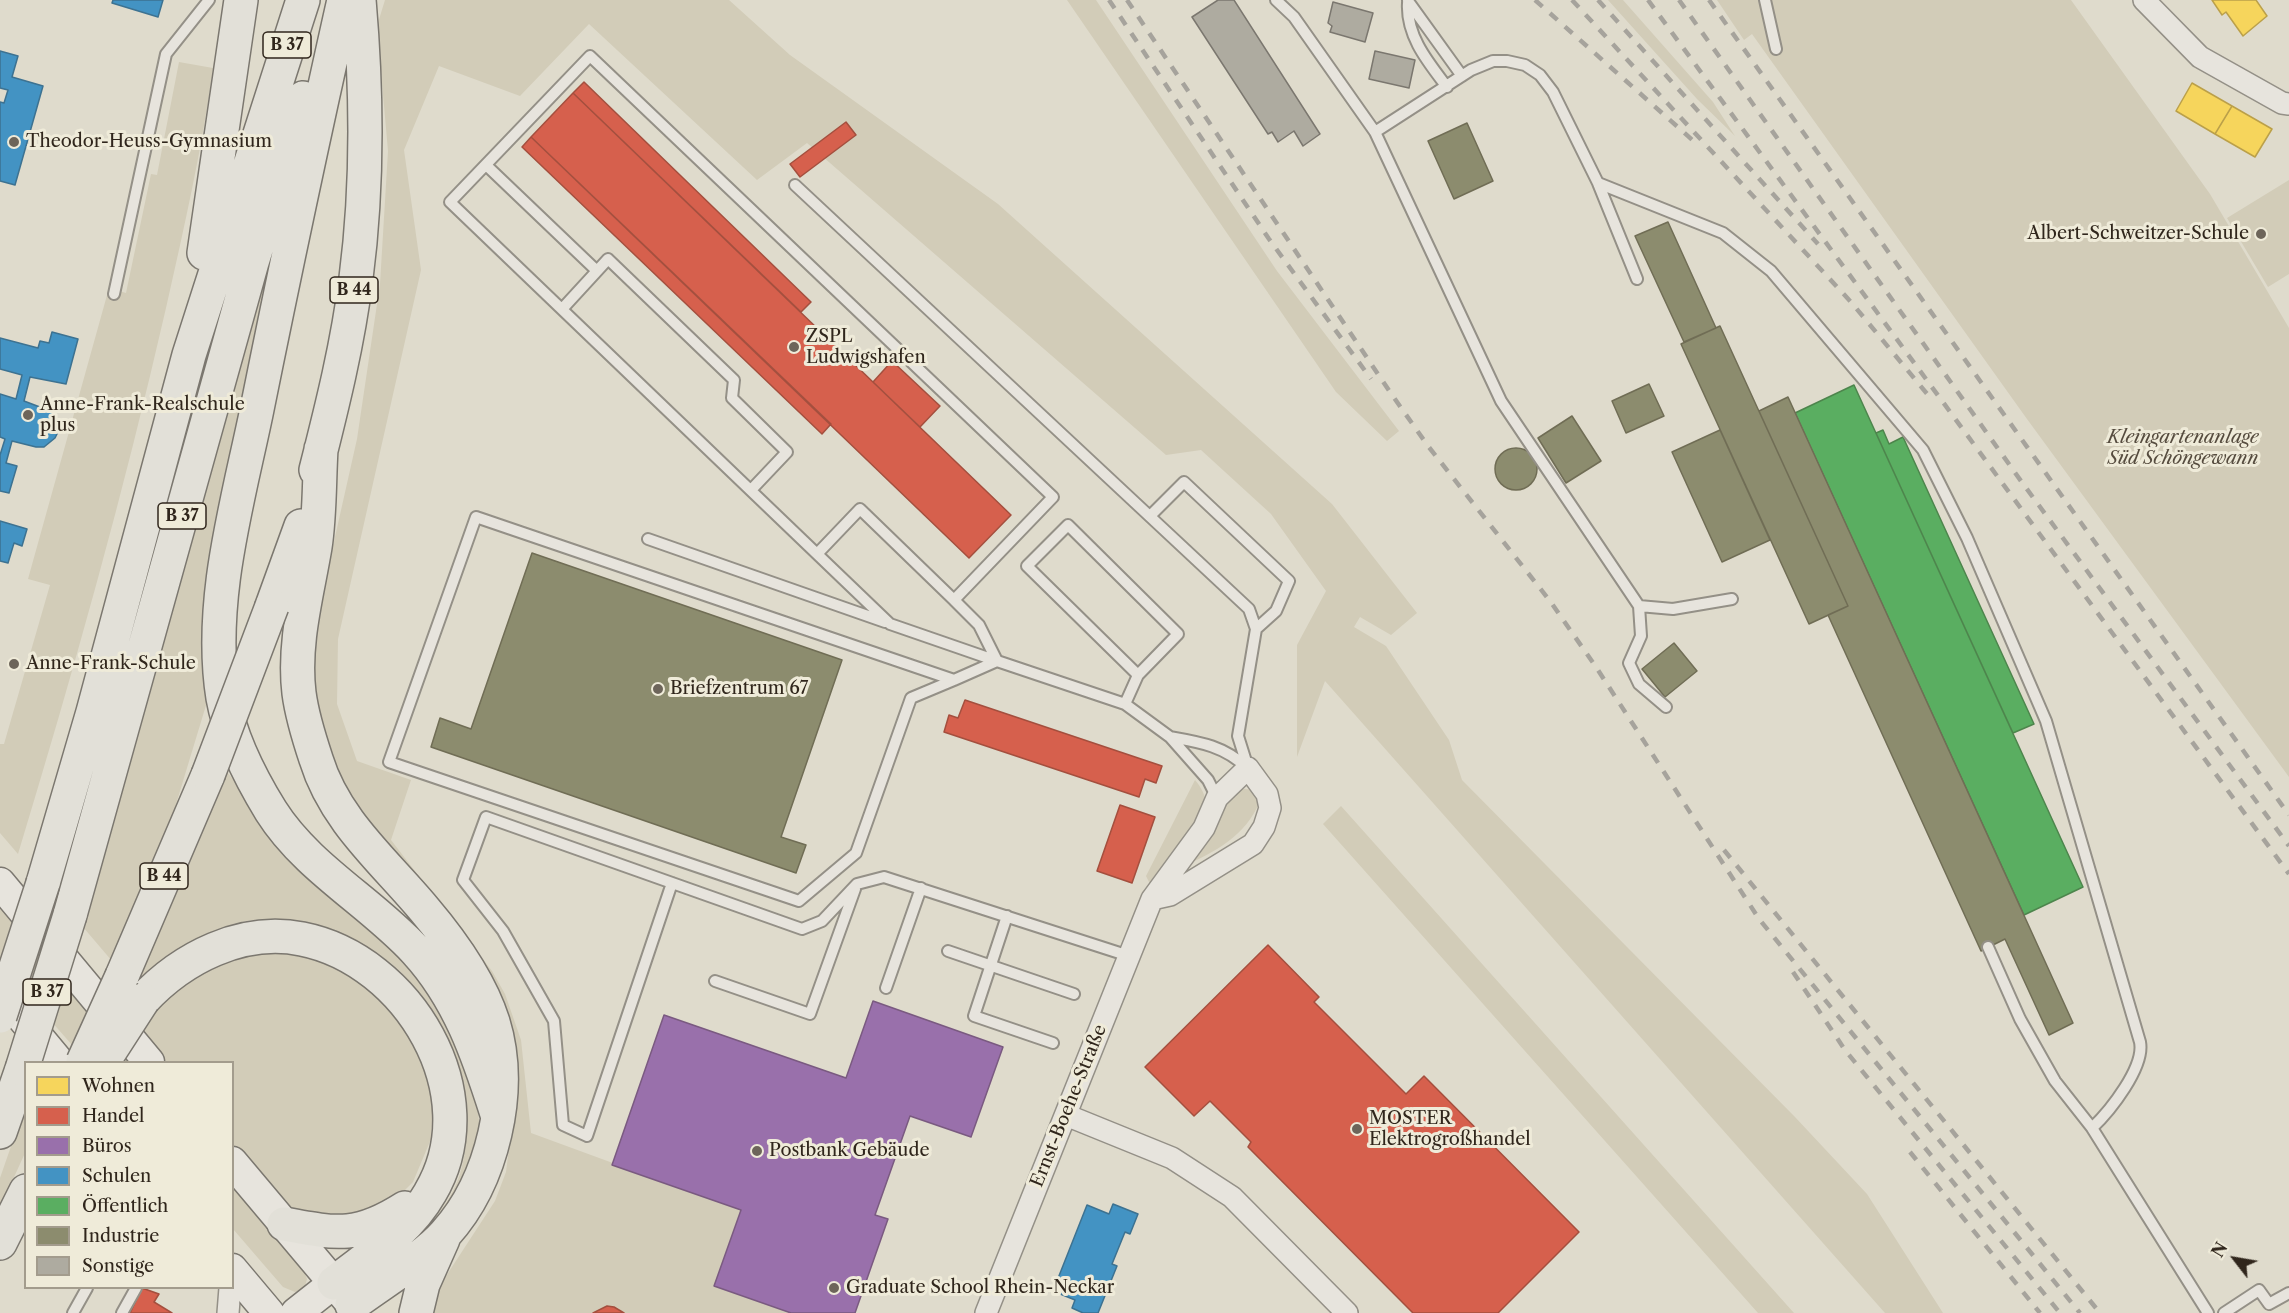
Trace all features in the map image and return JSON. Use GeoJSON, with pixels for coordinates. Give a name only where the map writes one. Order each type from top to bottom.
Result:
{"type":"FeatureCollection","features":[{"type":"Feature","properties":{"kind":"highway"},"geometry":{"type":"LineString","coordinates":[[189,355],[242,0]]}},
{"type":"Feature","properties":{"kind":"highway","name":"B 37"},"geometry":{"type":"LineString","coordinates":[[0,1016],[43,883],[93,712],[189,355],[272,90],[303,0]]}},
{"type":"Feature","properties":{"kind":"highway","name":"B 37"},"geometry":{"type":"LineString","coordinates":[[24,1061],[70,915],[252,262],[305,125],[338,0]]}},
{"type":"Feature","properties":{"kind":"highway"},"geometry":{"type":"LineString","coordinates":[[344,0],[305,125],[232,530],[219,642],[224,700],[246,768],[273,814],[302,849],[415,950],[443,985],[466,1025],[497,1114]]}},
{"type":"Feature","properties":{"kind":"highway","name":"B 44"},"geometry":{"type":"LineString","coordinates":[[83,1061],[208,776],[272,606],[302,523],[340,377],[356,278],[366,93],[359,0]]}},
{"type":"Feature","properties":{"kind":"highway"},"geometry":{"type":"LineString","coordinates":[[321,449],[315,546],[299,635],[298,691],[303,717],[317,763],[336,805],[380,862],[444,934],[484,1001],[493,1022],[501,1062],[493,1147],[483,1177],[467,1207],[346,1303]]}},
{"type":"Feature","properties":{"kind":"highway"},"geometry":{"type":"LineString","coordinates":[[104,1061],[143,1000],[167,977],[199,956],[240,941],[290,938],[330,948],[371,971],[397,992],[424,1030],[445,1081],[450,1113],[446,1152],[412,1251]]}},
{"type":"Feature","properties":{"kind":"highway","name":"B 37"},"geometry":{"type":"LineString","coordinates":[[0,1132],[24,1063]]}},
{"type":"Feature","properties":{"kind":"highway"},"geometry":{"type":"LineString","coordinates":[[0,1243],[24,1195]]}},
{"type":"Feature","properties":{"kind":"highway"},"geometry":{"type":"LineString","coordinates":[[284,1224],[335,1233],[355,1231],[412,1251]]}},
{"type":"Feature","properties":{"kind":"main road"},"geometry":{"type":"LineString","coordinates":[[0,883],[148,1061]]}},
{"type":"Feature","properties":{"kind":"main road"},"geometry":{"type":"LineString","coordinates":[[0,991],[58,1061]]}},
{"type":"Feature","properties":{"kind":"main road"},"geometry":{"type":"LineString","coordinates":[[234,1164],[346,1303]]}},
{"type":"Feature","properties":{"kind":"main road"},"geometry":{"type":"LineString","coordinates":[[234,1271],[268,1313]]}},
{"type":"Feature","properties":{"kind":"main road"},"geometry":{"type":"LineString","coordinates":[[296,1313],[346,1303]]}},
{"type":"Feature","properties":{"kind":"main road"},"geometry":{"type":"LineString","coordinates":[[312,1313],[346,1303]]}},
{"type":"Feature","properties":{"kind":"main road"},"geometry":{"type":"LineString","coordinates":[[320,1313],[346,1303]]}},
{"type":"Feature","properties":{"kind":"street"},"geometry":{"type":"LineString","coordinates":[[226,0],[228,30]]}},
{"type":"Feature","properties":{"kind":"street"},"geometry":{"type":"LineString","coordinates":[[2144,0],[2200,57],[2282,103],[2289,104]]}},
{"type":"Feature","properties":{"kind":"street"},"geometry":{"type":"LineString","coordinates":[[1152,899],[1170,895],[1253,844],[1271,830],[1267,794],[1248,768]]}},
{"type":"Feature","properties":{"kind":"street","name":"Ernst-Boehe-Straße"},"geometry":{"type":"LineString","coordinates":[[986,1313],[1152,899],[1204,828],[1217,798],[1248,768]]}},
{"type":"Feature","properties":{"kind":"street"},"geometry":{"type":"LineString","coordinates":[[1066,1115],[1172,1158],[1232,1197],[1347,1313]]}},
{"type":"Feature","properties":{"kind":"street"},"geometry":{"type":"LineString","coordinates":[[228,1313],[230,1289]]}},
{"type":"Feature","properties":{"kind":"lane"},"geometry":{"type":"LineString","coordinates":[[114,294],[166,54],[209,0]]}},
{"type":"Feature","properties":{"kind":"lane"},"geometry":{"type":"LineString","coordinates":[[1276,0],[1294,17],[1375,132],[1501,401],[1639,606],[1641,636],[1629,663],[1639,684],[1666,707]]}},
{"type":"Feature","properties":{"kind":"lane"},"geometry":{"type":"LineString","coordinates":[[1766,0],[1776,49]]}},
{"type":"Feature","properties":{"kind":"lane"},"geometry":{"type":"LineString","coordinates":[[1407,1],[1410,28],[1425,57],[1447,87]]}},
{"type":"Feature","properties":{"kind":"lane"},"geometry":{"type":"LineString","coordinates":[[1407,1],[1462,76]]}},
{"type":"Feature","properties":{"kind":"lane"},"geometry":{"type":"LineString","coordinates":[[890,624],[450,202],[590,56],[1053,497],[954,600]]}},
{"type":"Feature","properties":{"kind":"lane"},"geometry":{"type":"LineString","coordinates":[[1375,132],[1482,65],[1507,61],[1525,65],[1540,75],[1553,93],[1598,183],[1637,279]]}},
{"type":"Feature","properties":{"kind":"lane"},"geometry":{"type":"LineString","coordinates":[[486,165],[597,271]]}},
{"type":"Feature","properties":{"kind":"lane"},"geometry":{"type":"LineString","coordinates":[[1598,183],[1723,232],[1771,271],[1923,450],[1967,538],[2046,721],[2140,1042],[2140,1059],[2118,1097],[2092,1128]]}},
{"type":"Feature","properties":{"kind":"lane"},"geometry":{"type":"LineString","coordinates":[[795,185],[1249,609],[1256,629],[1238,736],[1248,768]]}},
{"type":"Feature","properties":{"kind":"lane"},"geometry":{"type":"LineString","coordinates":[[563,308],[608,260],[734,380],[732,398],[787,452],[752,490]]}},
{"type":"Feature","properties":{"kind":"lane"},"geometry":{"type":"LineString","coordinates":[[1150,516],[1185,482],[1289,581],[1276,611],[1256,629]]}},
{"type":"Feature","properties":{"kind":"lane"},"geometry":{"type":"LineString","coordinates":[[817,554],[860,509],[979,624],[997,662]]}},
{"type":"Feature","properties":{"kind":"lane"},"geometry":{"type":"LineString","coordinates":[[954,680],[476,517],[389,762],[800,900],[856,853],[911,698],[954,680],[997,662]]}},
{"type":"Feature","properties":{"kind":"lane"},"geometry":{"type":"LineString","coordinates":[[1125,704],[1138,675],[1178,634],[1068,525],[1027,566],[1138,675]]}},
{"type":"Feature","properties":{"kind":"lane"},"geometry":{"type":"LineString","coordinates":[[648,539],[997,662],[1125,704],[1170,737],[1208,780],[1217,798]]}},
{"type":"Feature","properties":{"kind":"lane"},"geometry":{"type":"LineString","coordinates":[[1639,606],[1673,609],[1732,599]]}},
{"type":"Feature","properties":{"kind":"lane"},"geometry":{"type":"LineString","coordinates":[[1170,737],[1209,743],[1237,758],[1248,768]]}},
{"type":"Feature","properties":{"kind":"lane"},"geometry":{"type":"LineString","coordinates":[[672,883],[587,1136],[562,1125],[554,1021],[503,931],[463,880],[486,817],[802,929],[822,921],[856,884],[884,877],[1130,956]]}},
{"type":"Feature","properties":{"kind":"lane"},"geometry":{"type":"LineString","coordinates":[[715,981],[810,1014],[856,884]]}},
{"type":"Feature","properties":{"kind":"lane"},"geometry":{"type":"LineString","coordinates":[[886,988],[921,888]]}},
{"type":"Feature","properties":{"kind":"lane"},"geometry":{"type":"LineString","coordinates":[[1007,916],[974,1016],[1053,1043]]}},
{"type":"Feature","properties":{"kind":"lane"},"geometry":{"type":"LineString","coordinates":[[1988,947],[2020,1019],[2049,1071],[2092,1128],[2208,1313]]}},
{"type":"Feature","properties":{"kind":"lane"},"geometry":{"type":"LineString","coordinates":[[948,951],[1074,994]]}},
{"type":"Feature","properties":{"kind":"lane"},"geometry":{"type":"LineString","coordinates":[[73,1313],[86,1289]]}},
{"type":"Feature","properties":{"kind":"lane"},"geometry":{"type":"LineString","coordinates":[[122,1313],[135,1289]]}},
{"type":"Feature","properties":{"kind":"lane"},"geometry":{"type":"LineString","coordinates":[[2224,1313],[2259,1290],[2269,1304],[2289,1293]]}},
{"type":"Feature","properties":{"kind":"green space"},"geometry":{"type":"Polygon","coordinates":[[[385,0],[729,0],[790,55],[998,204],[1332,504],[1417,613],[1391,635],[1360,617],[1354,627],[1386,646],[1449,740],[1462,780],[1795,1117],[1867,1194],[1943,1313],[1885,1313],[1325,681],[1297,757],[1297,645],[1326,591],[1271,514],[1201,450],[1166,455],[807,143],[757,180],[589,24],[520,96],[439,66],[404,150],[421,270],[338,639],[337,704],[357,761],[411,780],[391,840],[492,971],[505,994],[521,1040],[531,1133],[741,1210],[714,1286],[791,1313],[429,1313],[433,1296],[495,1201],[506,1172],[514,1109],[508,1051],[346,794],[316,713],[312,664],[315,626],[357,439],[380,284],[388,151],[377,26],[385,0]]]}},
{"type":"Feature","properties":{"kind":"green space"},"geometry":{"type":"Polygon","coordinates":[[[1067,0],[1096,0],[1277,271],[1399,431],[1387,441],[1336,392],[1067,0]]]}},
{"type":"Feature","properties":{"kind":"green space"},"geometry":{"type":"Polygon","coordinates":[[[1608,0],[1623,0],[1713,102],[1735,136],[1697,99],[1608,0]]]}},
{"type":"Feature","properties":{"kind":"green space","name":"Kleingartenanlage Süd Schöngewann"},"geometry":{"type":"Polygon","coordinates":[[[1717,0],[2071,0],[2210,194],[2289,328],[2289,777],[2027,419],[1752,34],[1744,40],[1717,0]]]}},
{"type":"Feature","properties":{"kind":"green space"},"geometry":{"type":"Polygon","coordinates":[[[179,62],[213,68],[192,188],[150,377],[115,514],[18,854],[0,833],[0,744],[4,744],[50,585],[28,579],[109,288],[126,293],[151,174],[157,175],[179,62]]]}},
{"type":"Feature","properties":{"kind":"green space"},"geometry":{"type":"Polygon","coordinates":[[[293,169],[225,507],[207,702],[170,824],[112,961],[83,927],[293,169]]]}},
{"type":"Feature","properties":{"kind":"green space","name":"Albert-Schweitzer-Schule"},"geometry":{"type":"Polygon","coordinates":[[[2289,180],[2289,274],[2268,287],[2227,218],[2289,180]]]}},
{"type":"Feature","properties":{"kind":"green space"},"geometry":{"type":"Polygon","coordinates":[[[227,772],[277,832],[413,965],[455,1026],[475,1094],[480,1127],[475,1162],[442,1221],[358,1287],[431,1222],[453,1191],[460,1174],[467,1129],[461,1086],[435,1025],[401,972],[367,947],[324,929],[279,920],[237,923],[198,941],[141,983],[134,982],[227,772]]]}},
{"type":"Feature","properties":{"kind":"green space"},"geometry":{"type":"Polygon","coordinates":[[[1195,780],[1205,799],[1202,815],[1190,836],[1150,884],[1146,876],[1195,780]]]}},
{"type":"Feature","properties":{"kind":"green space"},"geometry":{"type":"Polygon","coordinates":[[[1240,788],[1252,790],[1260,801],[1247,824],[1228,842],[1182,867],[1220,809],[1240,788]]]}},
{"type":"Feature","properties":{"kind":"green space"},"geometry":{"type":"Polygon","coordinates":[[[1341,806],[1794,1313],[1758,1313],[1323,824],[1341,806]]]}},
{"type":"Feature","properties":{"kind":"green space"},"geometry":{"type":"Polygon","coordinates":[[[0,907],[130,1061],[86,1061],[0,963],[0,907]]]}},
{"type":"Feature","properties":{"kind":"green space"},"geometry":{"type":"Polygon","coordinates":[[[300,950],[377,985],[428,1062],[433,1100],[431,1139],[413,1182],[389,1206],[353,1223],[290,1210],[234,1146],[234,1061],[160,1061],[136,1034],[158,1002],[173,986],[188,976],[219,962],[266,953],[300,950]]]}},
{"type":"Feature","properties":{"kind":"green space"},"geometry":{"type":"Polygon","coordinates":[[[24,1109],[24,1155],[0,1208],[0,1178],[24,1109]]]}},
{"type":"Feature","properties":{"kind":"green space"},"geometry":{"type":"Polygon","coordinates":[[[234,1183],[299,1259],[307,1279],[304,1290],[295,1292],[283,1287],[234,1230],[234,1183]]]}},
{"type":"Feature","properties":{"kind":"building: Wohnen"},"geometry":{"type":"Polygon","coordinates":[[[2212,0],[2256,0],[2267,16],[2243,36],[2226,12],[2222,15],[2212,0]]]}},
{"type":"Feature","properties":{"kind":"building: Wohnen"},"geometry":{"type":"Polygon","coordinates":[[[2192,83],[2232,106],[2215,134],[2176,111],[2192,83]]]}},
{"type":"Feature","properties":{"kind":"building: Wohnen"},"geometry":{"type":"Polygon","coordinates":[[[2232,106],[2272,129],[2255,157],[2215,134],[2232,106]]]}},
{"type":"Feature","properties":{"kind":"building: Handel"},"geometry":{"type":"Polygon","coordinates":[[[584,82],[811,302],[801,312],[573,93],[584,82]]]}},
{"type":"Feature","properties":{"kind":"building: Handel","name":"ZSPL Ludwigshafen"},"geometry":{"type":"Polygon","coordinates":[[[573,93],[1011,515],[969,558],[531,137],[573,93]]]}},
{"type":"Feature","properties":{"kind":"building: Handel"},"geometry":{"type":"Polygon","coordinates":[[[846,122],[856,135],[800,177],[790,164],[846,122]]]}},
{"type":"Feature","properties":{"kind":"building: Handel"},"geometry":{"type":"Polygon","coordinates":[[[531,137],[831,424],[822,434],[522,147],[531,137]]]}},
{"type":"Feature","properties":{"kind":"building: Handel"},"geometry":{"type":"Polygon","coordinates":[[[892,361],[940,406],[920,427],[873,382],[892,361]]]}},
{"type":"Feature","properties":{"kind":"building: Handel"},"geometry":{"type":"Polygon","coordinates":[[[965,700],[1162,766],[1156,783],[1145,779],[1139,797],[944,732],[949,715],[958,718],[965,700]]]}},
{"type":"Feature","properties":{"kind":"building: Handel"},"geometry":{"type":"Polygon","coordinates":[[[1120,805],[1155,817],[1132,883],[1097,871],[1120,805]]]}},
{"type":"Feature","properties":{"kind":"building: Handel","name":"MOSTER Elektrogroßhandel"},"geometry":{"type":"Polygon","coordinates":[[[1268,945],[1319,997],[1314,1002],[1406,1094],[1424,1076],[1579,1232],[1498,1313],[1413,1313],[1248,1147],[1251,1142],[1210,1101],[1194,1116],[1145,1067],[1268,945]]]}},
{"type":"Feature","properties":{"kind":"building: Handel"},"geometry":{"type":"Polygon","coordinates":[[[142,1289],[145,1289],[159,1294],[154,1302],[172,1313],[130,1313],[142,1289]]]}},
{"type":"Feature","properties":{"kind":"building: Handel"},"geometry":{"type":"Polygon","coordinates":[[[607,1306],[614,1307],[624,1313],[593,1313],[607,1306]]]}},
{"type":"Feature","properties":{"kind":"building: Büros","name":"Postbank Gebäude"},"geometry":{"type":"Polygon","coordinates":[[[873,1001],[1003,1047],[971,1137],[910,1116],[875,1215],[888,1219],[855,1313],[791,1313],[714,1286],[741,1210],[612,1165],[664,1015],[846,1078],[873,1001]]]}},
{"type":"Feature","properties":{"kind":"building: Schulen"},"geometry":{"type":"Polygon","coordinates":[[[113,0],[163,0],[158,17],[112,3],[113,0]]]}},
{"type":"Feature","properties":{"kind":"building: Schulen","name":"Theodor-Heuss-Gymnasium"},"geometry":{"type":"Polygon","coordinates":[[[0,51],[18,56],[12,77],[43,86],[15,185],[0,181],[0,102],[4,103],[8,90],[0,88],[0,51]]]}},
{"type":"Feature","properties":{"kind":"building: Schulen","name":"Anne-Frank-Realschule plus"},"geometry":{"type":"Polygon","coordinates":[[[52,332],[78,339],[66,384],[30,377],[24,401],[53,412],[59,425],[58,432],[55,438],[44,447],[12,441],[6,463],[17,466],[9,493],[0,491],[0,455],[5,439],[0,437],[0,394],[16,399],[22,375],[0,369],[0,338],[38,348],[40,341],[49,343],[52,332]]]}},
{"type":"Feature","properties":{"kind":"building: Schulen"},"geometry":{"type":"Polygon","coordinates":[[[0,521],[27,529],[22,546],[14,543],[8,563],[0,561],[0,521]]]}},
{"type":"Feature","properties":{"kind":"building: Schulen"},"geometry":{"type":"Polygon","coordinates":[[[1113,1204],[1138,1214],[1130,1234],[1125,1232],[1112,1264],[1117,1266],[1098,1313],[1083,1313],[1072,1308],[1075,1300],[1053,1291],[1087,1205],[1109,1214],[1113,1204]]]}},
{"type":"Feature","properties":{"kind":"building: Öffentlich"},"geometry":{"type":"Polygon","coordinates":[[[1854,385],[2083,887],[2024,915],[1795,413],[1854,385]]]}},
{"type":"Feature","properties":{"kind":"building: Öffentlich"},"geometry":{"type":"Polygon","coordinates":[[[1883,430],[1889,444],[1903,437],[2034,724],[2013,733],[1876,433],[1883,430]]]}},
{"type":"Feature","properties":{"kind":"building: Industrie"},"geometry":{"type":"Polygon","coordinates":[[[1467,123],[1493,181],[1454,199],[1428,141],[1467,123]]]}},
{"type":"Feature","properties":{"kind":"building: Industrie"},"geometry":{"type":"Polygon","coordinates":[[[1668,222],[1716,328],[1684,342],[1635,236],[1668,222]]]}},
{"type":"Feature","properties":{"kind":"building: Industrie"},"geometry":{"type":"Polygon","coordinates":[[[1720,326],[1848,606],[1809,624],[1681,344],[1720,326]]]}},
{"type":"Feature","properties":{"kind":"building: Industrie"},"geometry":{"type":"Polygon","coordinates":[[[1649,384],[1664,416],[1626,433],[1612,401],[1649,384]]]}},
{"type":"Feature","properties":{"kind":"building: Industrie"},"geometry":{"type":"Polygon","coordinates":[[[1788,397],[2073,1023],[2049,1035],[2005,939],[1981,951],[1828,615],[1848,606],[1759,411],[1788,397]]]}},
{"type":"Feature","properties":{"kind":"building: Industrie"},"geometry":{"type":"Polygon","coordinates":[[[1572,416],[1601,461],[1566,483],[1538,438],[1572,416]]]}},
{"type":"Feature","properties":{"kind":"building: Industrie"},"geometry":{"type":"Polygon","coordinates":[[[1720,430],[1770,540],[1722,562],[1672,452],[1720,430]]]}},
{"type":"Feature","properties":{"kind":"building: Industrie"},"geometry":{"type":"Polygon","coordinates":[[[1516,448],[1531,454],[1537,469],[1531,484],[1516,490],[1501,484],[1495,469],[1501,454],[1516,448]]]}},
{"type":"Feature","properties":{"kind":"building: Industrie","name":"Briefzentrum 67"},"geometry":{"type":"Polygon","coordinates":[[[532,553],[842,660],[781,837],[806,845],[796,873],[431,747],[440,718],[471,729],[532,553]]]}},
{"type":"Feature","properties":{"kind":"building: Industrie"},"geometry":{"type":"Polygon","coordinates":[[[1674,643],[1697,671],[1665,697],[1642,669],[1674,643]]]}},
{"type":"Feature","properties":{"kind":"building: Sonstige"},"geometry":{"type":"Polygon","coordinates":[[[1218,0],[1234,0],[1320,134],[1303,146],[1294,131],[1278,142],[1272,132],[1268,134],[1192,17],[1218,0]]]}},
{"type":"Feature","properties":{"kind":"building: Sonstige"},"geometry":{"type":"Polygon","coordinates":[[[1333,2],[1373,13],[1365,42],[1330,32],[1332,26],[1328,23],[1333,2]]]}},
{"type":"Feature","properties":{"kind":"building: Sonstige"},"geometry":{"type":"Polygon","coordinates":[[[1375,51],[1415,60],[1409,88],[1369,79],[1375,51]]]}},
{"type":"Feature","properties":{"kind":"railway"},"geometry":{"type":"LineString","coordinates":[[1109,0],[1269,239],[1371,379]]}},
{"type":"Feature","properties":{"kind":"railway"},"geometry":{"type":"LineString","coordinates":[[1127,0],[1390,392],[1428,446],[1550,601],[1596,667],[1759,919],[2080,1313]]}},
{"type":"Feature","properties":{"kind":"railway"},"geometry":{"type":"LineString","coordinates":[[1535,0],[1698,145]]}},
{"type":"Feature","properties":{"kind":"railway"},"geometry":{"type":"LineString","coordinates":[[1572,0],[1851,302],[1928,395]]}},
{"type":"Feature","properties":{"kind":"railway"},"geometry":{"type":"LineString","coordinates":[[1598,0],[1818,244]]}},
{"type":"Feature","properties":{"kind":"railway"},"geometry":{"type":"LineString","coordinates":[[1648,0],[2289,874]]}},
{"type":"Feature","properties":{"kind":"railway"},"geometry":{"type":"LineString","coordinates":[[1679,0],[2021,481],[2289,846]]}},
{"type":"Feature","properties":{"kind":"railway"},"geometry":{"type":"LineString","coordinates":[[1709,0],[2289,815]]}},
{"type":"Feature","properties":{"kind":"railway"},"geometry":{"type":"LineString","coordinates":[[1724,850],[2100,1313]]}},
{"type":"Feature","properties":{"kind":"railway"},"geometry":{"type":"LineString","coordinates":[[1793,972],[1845,1050],[2060,1313]]}},
{"type":"Feature","properties":{"kind":"railway"},"geometry":{"type":"LineString","coordinates":[[1910,1152],[2040,1313]]}},
{"type":"Feature","properties":{"kind":"place","name":"Theodor-Heuss-Gymnasium"},"geometry":{"type":"Point","coordinates":[14,142]}},
{"type":"Feature","properties":{"kind":"place","name":"Albert-Schweitzer-Schule"},"geometry":{"type":"Point","coordinates":[2261,234]}},
{"type":"Feature","properties":{"kind":"place","name":"ZSPL Ludwigshafen"},"geometry":{"type":"Point","coordinates":[794,347]}},
{"type":"Feature","properties":{"kind":"place","name":"Anne-Frank-Realschule plus"},"geometry":{"type":"Point","coordinates":[28,415]}},
{"type":"Feature","properties":{"kind":"place","name":"Anne-Frank-Schule"},"geometry":{"type":"Point","coordinates":[14,664]}},
{"type":"Feature","properties":{"kind":"place","name":"Briefzentrum 67"},"geometry":{"type":"Point","coordinates":[658,689]}},
{"type":"Feature","properties":{"kind":"place","name":"MOSTER Elektrogroßhandel"},"geometry":{"type":"Point","coordinates":[1357,1129]}},
{"type":"Feature","properties":{"kind":"place","name":"Postbank Gebäude"},"geometry":{"type":"Point","coordinates":[757,1151]}},
{"type":"Feature","properties":{"kind":"place","name":"Graduate School Rhein-Neckar"},"geometry":{"type":"Point","coordinates":[834,1288]}}]}
